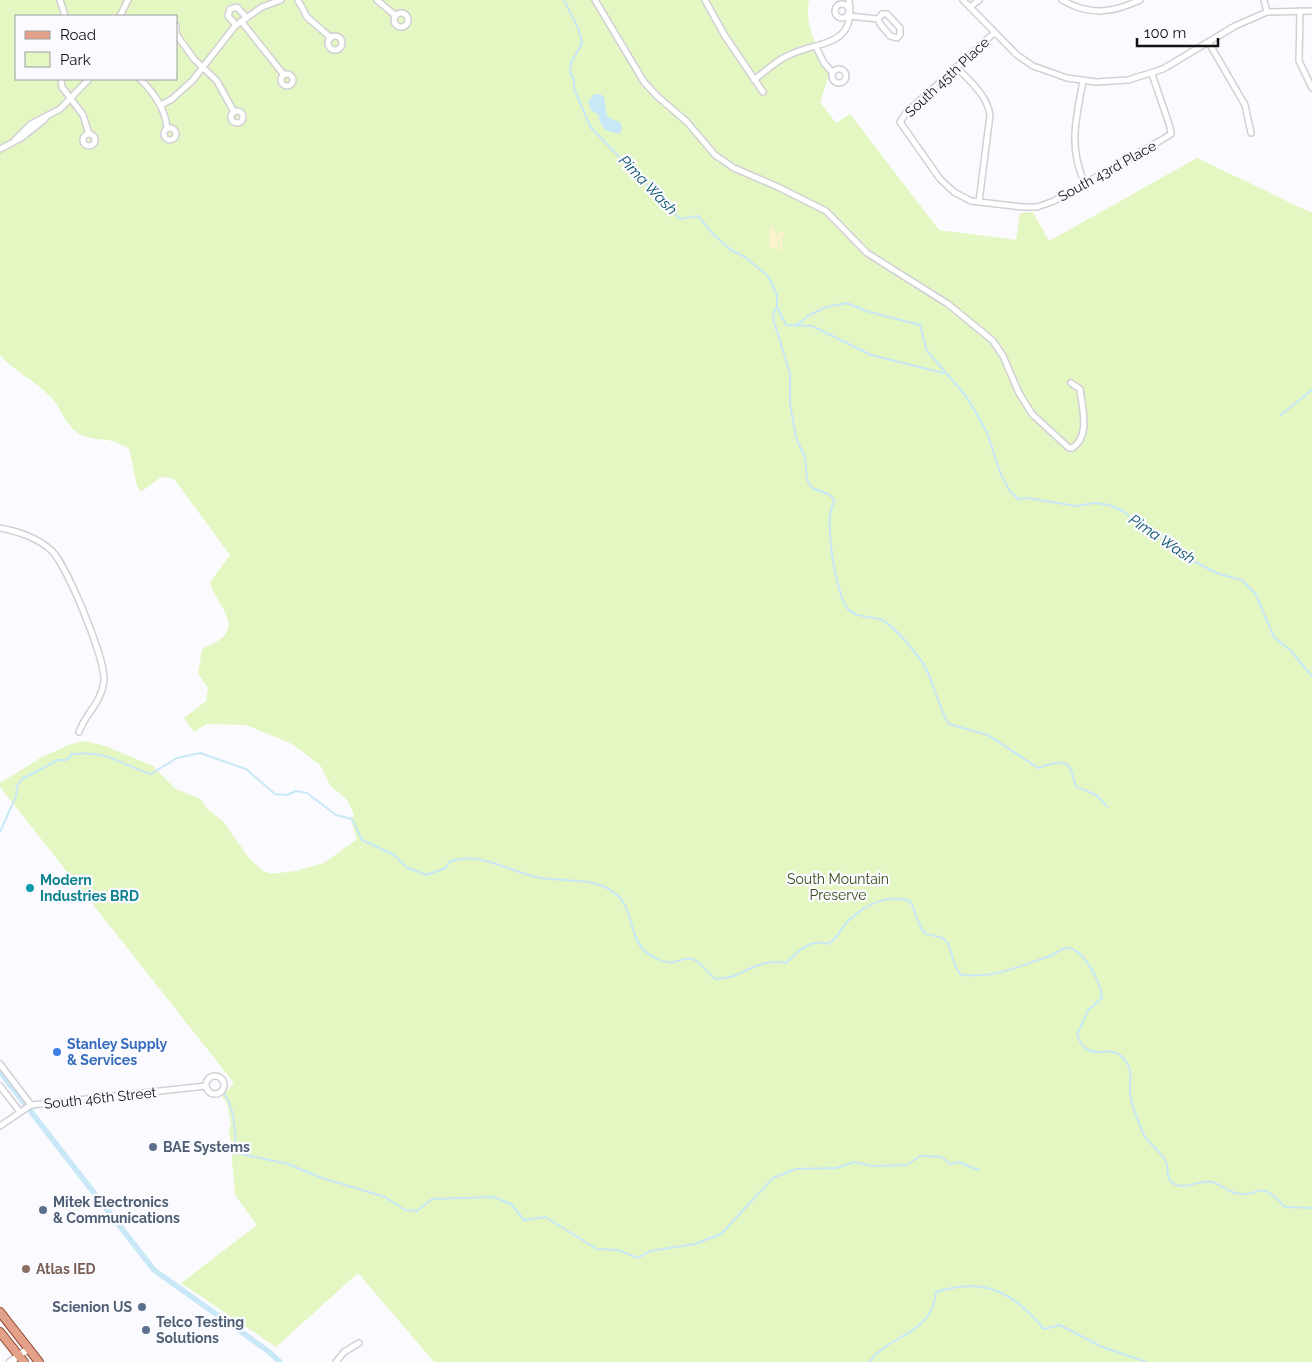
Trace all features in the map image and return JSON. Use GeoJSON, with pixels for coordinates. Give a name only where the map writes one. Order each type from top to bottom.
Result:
{"type":"FeatureCollection","features":[{"type":"Feature","properties":{"kind":"main road"},"geometry":{"type":"LineString","coordinates":[[0,1312],[38,1362]]}},
{"type":"Feature","properties":{"kind":"main road"},"geometry":{"type":"LineString","coordinates":[[0,1332],[22,1359]]}},
{"type":"Feature","properties":{"kind":"street"},"geometry":{"type":"LineString","coordinates":[[60,0],[65,15]]}},
{"type":"Feature","properties":{"kind":"street"},"geometry":{"type":"LineString","coordinates":[[120,15],[128,0]]}},
{"type":"Feature","properties":{"kind":"street"},"geometry":{"type":"LineString","coordinates":[[161,105],[182,91],[204,68],[227,34],[238,23],[262,7],[281,0]]}},
{"type":"Feature","properties":{"kind":"street"},"geometry":{"type":"LineString","coordinates":[[298,0],[307,18],[331,38]]}},
{"type":"Feature","properties":{"kind":"street"},"geometry":{"type":"LineString","coordinates":[[377,0],[396,16]]}},
{"type":"Feature","properties":{"kind":"street"},"geometry":{"type":"LineString","coordinates":[[595,0],[644,82],[656,96],[687,122],[715,156],[734,168],[826,211],[867,253],[928,291],[975,326],[998,350],[1018,393],[1032,414],[1069,448],[1072,448],[1082,437],[1084,428],[1080,389],[1071,383]]}},
{"type":"Feature","properties":{"kind":"street"},"geometry":{"type":"LineString","coordinates":[[705,0],[725,36],[763,92]]}},
{"type":"Feature","properties":{"kind":"street"},"geometry":{"type":"LineString","coordinates":[[754,80],[785,57],[838,38],[846,27],[849,0]]}},
{"type":"Feature","properties":{"kind":"street"},"geometry":{"type":"LineString","coordinates":[[963,0],[1017,55],[1033,66],[1051,74],[1083,81],[1111,83],[1152,74],[1209,43],[1235,26],[1267,12],[1312,11]]}},
{"type":"Feature","properties":{"kind":"street"},"geometry":{"type":"LineString","coordinates":[[970,7],[979,0]]}},
{"type":"Feature","properties":{"kind":"street"},"geometry":{"type":"LineString","coordinates":[[1062,0],[1074,7],[1092,12],[1111,12],[1140,0]]}},
{"type":"Feature","properties":{"kind":"street"},"geometry":{"type":"LineString","coordinates":[[1264,0],[1267,12]]}},
{"type":"Feature","properties":{"kind":"street"},"geometry":{"type":"LineString","coordinates":[[246,17],[237,7],[230,9],[228,16],[238,23],[284,75]]}},
{"type":"Feature","properties":{"kind":"street"},"geometry":{"type":"LineString","coordinates":[[1300,10],[1299,61],[1312,88]]}},
{"type":"Feature","properties":{"kind":"street"},"geometry":{"type":"LineString","coordinates":[[849,13],[878,19],[892,38],[897,38],[900,35],[900,28],[887,14],[882,14],[878,19]]}},
{"type":"Feature","properties":{"kind":"street","name":"South 45th Place"},"geometry":{"type":"LineString","coordinates":[[900,122],[906,113],[994,33]]}},
{"type":"Feature","properties":{"kind":"street"},"geometry":{"type":"LineString","coordinates":[[178,37],[194,59],[217,80],[234,112]]}},
{"type":"Feature","properties":{"kind":"street"},"geometry":{"type":"LineString","coordinates":[[1209,43],[1245,105],[1251,133]]}},
{"type":"Feature","properties":{"kind":"street"},"geometry":{"type":"LineString","coordinates":[[816,47],[824,63],[834,73]]}},
{"type":"Feature","properties":{"kind":"street"},"geometry":{"type":"LineString","coordinates":[[957,67],[982,94],[989,107],[990,115],[979,202]]}},
{"type":"Feature","properties":{"kind":"street","name":"South 43rd Place"},"geometry":{"type":"LineString","coordinates":[[900,122],[947,186],[970,201],[1023,207],[1037,206],[1084,184],[1171,134],[1152,74]]}},
{"type":"Feature","properties":{"kind":"street"},"geometry":{"type":"LineString","coordinates":[[61,80],[62,88],[83,115],[89,134]]}},
{"type":"Feature","properties":{"kind":"street"},"geometry":{"type":"LineString","coordinates":[[0,149],[21,138],[72,99],[88,80]]}},
{"type":"Feature","properties":{"kind":"street"},"geometry":{"type":"LineString","coordinates":[[141,80],[161,105],[166,118],[167,128]]}},
{"type":"Feature","properties":{"kind":"street"},"geometry":{"type":"LineString","coordinates":[[1083,81],[1076,117],[1074,150],[1084,184]]}},
{"type":"Feature","properties":{"kind":"street"},"geometry":{"type":"LineString","coordinates":[[0,528],[17,531],[31,537],[53,552],[62,564],[98,647],[104,665],[104,682],[97,704],[82,723],[79,732]]}},
{"type":"Feature","properties":{"kind":"street"},"geometry":{"type":"LineString","coordinates":[[0,1064],[26,1108]]}},
{"type":"Feature","properties":{"kind":"street"},"geometry":{"type":"LineString","coordinates":[[0,1086],[26,1108]]}},
{"type":"Feature","properties":{"kind":"street","name":"South 46th Street"},"geometry":{"type":"LineString","coordinates":[[0,1126],[26,1108],[206,1086]]}},
{"type":"Feature","properties":{"kind":"street"},"geometry":{"type":"LineString","coordinates":[[336,1362],[344,1352],[359,1343]]}},
{"type":"Feature","properties":{"kind":"street"},"geometry":{"type":"LineString","coordinates":[[10,1362],[22,1359],[28,1349]]}},
{"type":"Feature","properties":{"kind":"green space","name":"South Mountain Preserve"},"geometry":{"type":"Polygon","coordinates":[[[0,0],[809,0],[808,19],[810,28],[830,72],[820,102],[836,123],[850,114],[939,230],[1016,240],[1020,213],[1033,212],[1049,241],[1197,158],[1312,213],[1312,1362],[434,1362],[358,1273],[276,1347],[181,1283],[257,1225],[235,1195],[229,1127],[231,1126],[227,1103],[222,1097],[234,1083],[0,787],[0,783],[42,757],[71,744],[86,741],[108,747],[153,766],[174,788],[201,799],[207,809],[222,820],[249,858],[262,870],[271,874],[295,871],[324,863],[357,839],[351,821],[354,814],[347,800],[330,785],[320,765],[292,744],[246,725],[207,724],[194,732],[184,718],[206,701],[208,688],[198,674],[202,649],[222,638],[227,631],[228,624],[224,610],[210,582],[230,555],[174,479],[161,477],[141,492],[137,486],[129,448],[108,440],[90,438],[78,433],[67,422],[53,399],[12,367],[0,355],[0,0]]]}},
{"type":"Feature","properties":{"kind":"sand"},"geometry":{"type":"Polygon","coordinates":[[[770,226],[772,226],[773,231],[777,231],[777,234],[773,234],[776,238],[781,231],[785,234],[782,239],[783,253],[779,245],[781,238],[778,240],[778,250],[775,249],[774,240],[774,249],[769,246],[770,226]]]}},
{"type":"Feature","properties":{"kind":"water"},"geometry":{"type":"Polygon","coordinates":[[[594,94],[600,94],[604,97],[607,117],[620,122],[622,128],[620,134],[605,130],[599,120],[599,115],[591,110],[588,102],[594,94]]]}},
{"type":"Feature","properties":{"kind":"waterway","name":"Pima Wash"},"geometry":{"type":"LineString","coordinates":[[564,0],[579,30],[582,43],[571,63],[570,73],[574,80],[574,89],[591,128],[680,219],[698,216],[714,235],[731,250],[745,257],[768,276],[777,295],[777,307],[786,325],[812,326],[871,355],[943,373]]}},
{"type":"Feature","properties":{"kind":"waterway","name":"Pima Wash"},"geometry":{"type":"LineString","coordinates":[[795,326],[808,316],[826,307],[847,303],[866,311],[920,325],[927,351],[966,396],[987,432],[1000,472],[1009,490],[1018,499],[1027,498],[1076,506],[1095,503],[1109,505],[1123,511],[1140,525],[1152,529],[1189,559],[1219,574],[1242,580],[1255,593],[1274,637],[1290,650],[1312,676]]}},
{"type":"Feature","properties":{"kind":"waterway"},"geometry":{"type":"LineString","coordinates":[[777,307],[773,314],[774,322],[790,373],[790,403],[796,438],[805,457],[807,480],[812,488],[830,495],[835,501],[831,509],[830,537],[835,571],[847,608],[855,614],[882,620],[892,627],[905,641],[923,663],[940,707],[949,724],[988,735],[1038,768],[1061,762],[1065,763],[1071,770],[1076,786],[1096,795],[1107,807]]}},
{"type":"Feature","properties":{"kind":"waterway"},"geometry":{"type":"LineString","coordinates":[[1281,415],[1312,390]]}},
{"type":"Feature","properties":{"kind":"waterway"},"geometry":{"type":"LineString","coordinates":[[0,832],[16,796],[17,786],[22,779],[58,760],[67,760],[72,754],[106,756],[151,774],[177,758],[200,753],[246,769],[275,794],[287,795],[296,791],[307,793],[336,815],[352,819],[362,840],[394,855],[406,867],[426,875],[446,868],[449,862],[471,858],[536,877],[589,882],[599,885],[617,895],[622,901],[637,939],[646,952],[655,958],[667,962],[687,958],[695,960],[715,979],[734,976],[765,963],[786,963],[800,950],[810,944],[828,944],[848,921],[869,905],[893,899],[910,901],[922,930],[925,933],[943,938],[947,942],[961,975],[986,975],[1007,971],[1050,956],[1065,948],[1080,954],[1095,976],[1102,998],[1088,1010],[1077,1035],[1082,1045],[1088,1050],[1119,1054],[1128,1064],[1131,1098],[1138,1122],[1145,1137],[1165,1160],[1171,1182],[1178,1186],[1211,1182],[1232,1192],[1244,1194],[1263,1190],[1275,1197],[1285,1207],[1312,1208]]}},
{"type":"Feature","properties":{"kind":"waterway"},"geometry":{"type":"LineString","coordinates":[[0,1072],[154,1270],[268,1351],[280,1362]]}},
{"type":"Feature","properties":{"kind":"waterway"},"geometry":{"type":"LineString","coordinates":[[224,1094],[233,1115],[236,1153],[288,1164],[319,1177],[385,1197],[405,1210],[417,1211],[432,1199],[493,1197],[511,1204],[524,1220],[545,1217],[597,1249],[618,1250],[638,1258],[650,1251],[695,1244],[721,1234],[773,1178],[796,1169],[836,1168],[854,1162],[873,1166],[907,1165],[920,1156],[942,1157],[950,1164],[958,1162],[979,1170]]}},
{"type":"Feature","properties":{"kind":"waterway"},"geometry":{"type":"LineString","coordinates":[[869,1362],[887,1345],[919,1326],[933,1306],[936,1292],[969,1286],[984,1287],[1009,1297],[1044,1329],[1060,1325],[1100,1346],[1146,1362]]}},
{"type":"Feature","properties":{"kind":"place","name":"Modern Industries BRD"},"geometry":{"type":"Point","coordinates":[30,888]}},
{"type":"Feature","properties":{"kind":"place","name":"Stanley Supply & Services"},"geometry":{"type":"Point","coordinates":[57,1052]}},
{"type":"Feature","properties":{"kind":"place","name":"BAE Systems"},"geometry":{"type":"Point","coordinates":[153,1147]}},
{"type":"Feature","properties":{"kind":"place","name":"Mitek Electronics & Communications"},"geometry":{"type":"Point","coordinates":[43,1210]}},
{"type":"Feature","properties":{"kind":"place","name":"Atlas IED"},"geometry":{"type":"Point","coordinates":[26,1269]}},
{"type":"Feature","properties":{"kind":"place","name":"Scienion US"},"geometry":{"type":"Point","coordinates":[142,1307]}},
{"type":"Feature","properties":{"kind":"place","name":"Telco Testing Solutions"},"geometry":{"type":"Point","coordinates":[146,1330]}}]}
